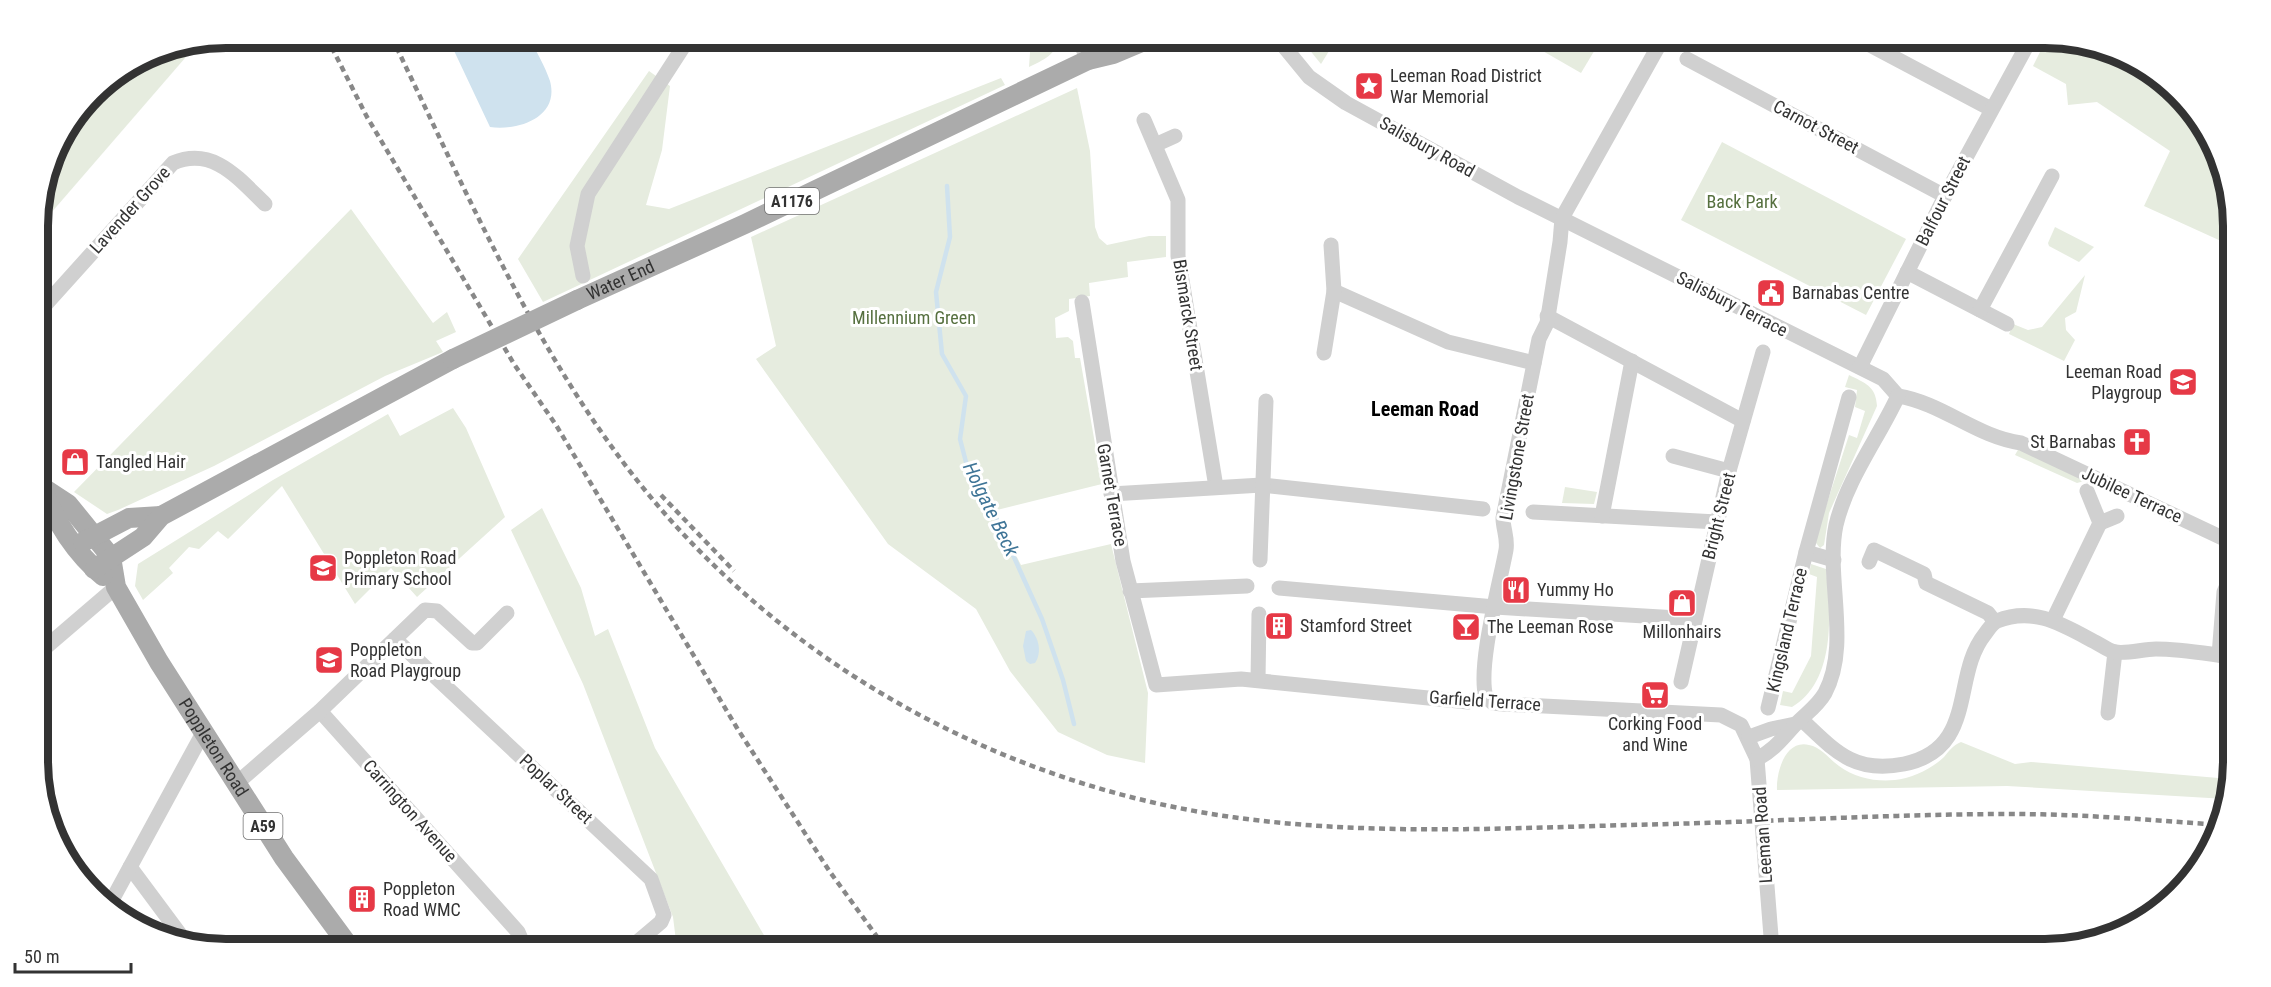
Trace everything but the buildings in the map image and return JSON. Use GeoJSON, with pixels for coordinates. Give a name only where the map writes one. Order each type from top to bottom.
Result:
{"type":"FeatureCollection","features":[{"type":"Feature","properties":{"kind":"main road","name":"Water End"},"geometry":{"type":"LineString","coordinates":[[1088,60],[1099,48]]}},
{"type":"Feature","properties":{"kind":"main road","name":"Water End"},"geometry":{"type":"LineString","coordinates":[[94,569],[143,537],[161,516],[453,359],[745,224],[1088,60],[1127,48]]}},
{"type":"Feature","properties":{"kind":"main road","name":"A59"},"geometry":{"type":"LineString","coordinates":[[48,492],[68,504],[94,534],[111,558],[116,587]]}},
{"type":"Feature","properties":{"kind":"main road","name":"A59"},"geometry":{"type":"LineString","coordinates":[[48,504],[54,517],[94,569],[116,587]]}},
{"type":"Feature","properties":{"kind":"main road","name":"Water End"},"geometry":{"type":"LineString","coordinates":[[76,546],[94,534],[129,518],[161,516]]}},
{"type":"Feature","properties":{"kind":"main road","name":"Poppleton Road"},"geometry":{"type":"LineString","coordinates":[[116,587],[159,662],[284,858],[343,939]]}},
{"type":"Feature","properties":{"kind":"street"},"geometry":{"type":"LineString","coordinates":[[583,276],[577,246],[588,194],[683,48]]}},
{"type":"Feature","properties":{"kind":"street"},"geometry":{"type":"LineString","coordinates":[[1083,48],[1088,60]]}},
{"type":"Feature","properties":{"kind":"street","name":"Salisbury Road"},"geometry":{"type":"LineString","coordinates":[[1285,48],[1309,77],[1346,103],[1562,218]]}},
{"type":"Feature","properties":{"kind":"street"},"geometry":{"type":"LineString","coordinates":[[1562,218],[1657,48]]}},
{"type":"Feature","properties":{"kind":"street"},"geometry":{"type":"LineString","coordinates":[[1876,48],[1991,109]]}},
{"type":"Feature","properties":{"kind":"street","name":"Balfour Street"},"geometry":{"type":"LineString","coordinates":[[1860,368],[1946,196],[2025,48]]}},
{"type":"Feature","properties":{"kind":"street","name":"Carnot Street"},"geometry":{"type":"LineString","coordinates":[[1687,59],[1946,196]]}},
{"type":"Feature","properties":{"kind":"street","name":"Bismarck Street"},"geometry":{"type":"LineString","coordinates":[[1144,120],[1178,200],[1178,256],[1216,487]]}},
{"type":"Feature","properties":{"kind":"street"},"geometry":{"type":"LineString","coordinates":[[1155,145],[1174,136]]}},
{"type":"Feature","properties":{"kind":"street","name":"Lavender Grove"},"geometry":{"type":"LineString","coordinates":[[48,302],[173,163],[184,158],[209,159],[230,171],[265,204]]}},
{"type":"Feature","properties":{"kind":"street"},"geometry":{"type":"LineString","coordinates":[[1980,310],[2052,176]]}},
{"type":"Feature","properties":{"kind":"street","name":"Livingstone Street"},"geometry":{"type":"LineString","coordinates":[[1486,697],[1484,691],[1487,654],[1507,538],[1503,518],[1534,363],[1547,316],[1562,218]]}},
{"type":"Feature","properties":{"kind":"street","name":"Salisbury Terrace"},"geometry":{"type":"LineString","coordinates":[[1562,218],[1883,379],[1898,396]]}},
{"type":"Feature","properties":{"kind":"street"},"geometry":{"type":"LineString","coordinates":[[1324,353],[1334,291],[1331,245]]}},
{"type":"Feature","properties":{"kind":"street"},"geometry":{"type":"LineString","coordinates":[[1907,272],[2007,324]]}},
{"type":"Feature","properties":{"kind":"street"},"geometry":{"type":"LineString","coordinates":[[1334,291],[1448,342],[1534,363]]}},
{"type":"Feature","properties":{"kind":"street","name":"Garnet Terrace"},"geometry":{"type":"LineString","coordinates":[[1082,302],[1111,494],[1130,591],[1156,685]]}},
{"type":"Feature","properties":{"kind":"street"},"geometry":{"type":"LineString","coordinates":[[1547,316],[1743,421]]}},
{"type":"Feature","properties":{"kind":"street","name":"Bright Street"},"geometry":{"type":"LineString","coordinates":[[1681,682],[1717,522],[1763,352]]}},
{"type":"Feature","properties":{"kind":"street"},"geometry":{"type":"LineString","coordinates":[[1602,516],[1632,361]]}},
{"type":"Feature","properties":{"kind":"street","name":"Jubilee Terrace"},"geometry":{"type":"LineString","coordinates":[[1898,396],[1920,401],[2003,441],[2021,443],[2223,538]]}},
{"type":"Feature","properties":{"kind":"street","name":"Kingsland Terrace"},"geometry":{"type":"LineString","coordinates":[[1757,759],[1784,741],[1799,722],[1811,713],[1830,682],[1836,657],[1834,560],[1836,526],[1843,502],[1898,396]]}},
{"type":"Feature","properties":{"kind":"street","name":"Kingsland Terrace"},"geometry":{"type":"LineString","coordinates":[[1768,708],[1806,552],[1849,397]]}},
{"type":"Feature","properties":{"kind":"street"},"geometry":{"type":"LineString","coordinates":[[1260,561],[1266,401]]}},
{"type":"Feature","properties":{"kind":"street"},"geometry":{"type":"LineString","coordinates":[[1673,456],[1730,471]]}},
{"type":"Feature","properties":{"kind":"street"},"geometry":{"type":"LineString","coordinates":[[1111,494],[1262,485],[1483,509]]}},
{"type":"Feature","properties":{"kind":"street"},"geometry":{"type":"LineString","coordinates":[[2087,490],[2100,523]]}},
{"type":"Feature","properties":{"kind":"street"},"geometry":{"type":"LineString","coordinates":[[1533,512],[1717,522]]}},
{"type":"Feature","properties":{"kind":"street"},"geometry":{"type":"LineString","coordinates":[[2053,620],[2100,523],[2117,516]]}},
{"type":"Feature","properties":{"kind":"street"},"geometry":{"type":"LineString","coordinates":[[1869,562],[1874,550],[1924,574],[1926,583],[1988,613],[1995,622]]}},
{"type":"Feature","properties":{"kind":"street","name":"Kingsland Terrace"},"geometry":{"type":"LineString","coordinates":[[1806,552],[1834,560]]}},
{"type":"Feature","properties":{"kind":"street"},"geometry":{"type":"LineString","coordinates":[[1130,591],[1247,586]]}},
{"type":"Feature","properties":{"kind":"street"},"geometry":{"type":"LineString","coordinates":[[48,645],[116,587]]}},
{"type":"Feature","properties":{"kind":"street"},"geometry":{"type":"LineString","coordinates":[[1279,588],[1495,607],[1694,619]]}},
{"type":"Feature","properties":{"kind":"street"},"geometry":{"type":"LineString","coordinates":[[237,783],[320,711],[425,610],[437,611],[472,643],[477,643],[507,613]]}},
{"type":"Feature","properties":{"kind":"street"},"geometry":{"type":"LineString","coordinates":[[1258,680],[1259,614]]}},
{"type":"Feature","properties":{"kind":"street"},"geometry":{"type":"LineString","coordinates":[[1745,731],[1771,729],[1799,722],[1855,764],[1887,767],[1916,762],[1940,745],[1958,721],[1972,661],[1980,641],[1995,622],[2034,614],[2053,620],[2115,652],[2158,649],[2223,656]]}},
{"type":"Feature","properties":{"kind":"street","name":"Poplar Street"},"geometry":{"type":"LineString","coordinates":[[395,639],[651,879],[664,915],[661,922],[641,939]]}},
{"type":"Feature","properties":{"kind":"street"},"geometry":{"type":"LineString","coordinates":[[2108,713],[2115,652]]}},
{"type":"Feature","properties":{"kind":"street","name":"Garfield Terrace"},"geometry":{"type":"LineString","coordinates":[[1156,685],[1241,679],[1468,702],[1486,697],[1493,703],[1502,704],[1721,715],[1745,731]]}},
{"type":"Feature","properties":{"kind":"street","name":"Carrington Avenue"},"geometry":{"type":"LineString","coordinates":[[320,711],[518,932],[518,939]]}},
{"type":"Feature","properties":{"kind":"street"},"geometry":{"type":"LineString","coordinates":[[113,898],[204,731]]}},
{"type":"Feature","properties":{"kind":"street","name":"Leeman Road"},"geometry":{"type":"LineString","coordinates":[[1745,731],[1757,759],[1771,939]]}},
{"type":"Feature","properties":{"kind":"street"},"geometry":{"type":"LineString","coordinates":[[130,867],[179,933]]}},
{"type":"Feature","properties":{"kind":"green space"},"geometry":{"type":"Polygon","coordinates":[[[1030,48],[1055,48],[1044,59],[1029,67],[1030,48]]]}},
{"type":"Feature","properties":{"kind":"green space"},"geometry":{"type":"Polygon","coordinates":[[[1308,48],[1331,48],[1321,64],[1308,48]]]}},
{"type":"Feature","properties":{"kind":"green space"},"geometry":{"type":"Polygon","coordinates":[[[1537,48],[1596,48],[1581,73],[1537,48]]]}},
{"type":"Feature","properties":{"kind":"green space"},"geometry":{"type":"Polygon","coordinates":[[[2042,48],[2080,51],[2134,72],[2171,100],[2199,137],[2209,158],[2217,180],[2221,203],[2223,242],[2144,206],[2170,151],[2097,102],[2068,105],[2066,84],[2033,66],[2042,48]]]}},
{"type":"Feature","properties":{"kind":"green space"},"geometry":{"type":"Polygon","coordinates":[[[191,51],[48,216],[51,191],[66,147],[78,127],[100,100],[137,72],[169,57],[191,51]]]}},
{"type":"Feature","properties":{"kind":"green space"},"geometry":{"type":"Polygon","coordinates":[[[649,71],[670,86],[662,150],[646,205],[669,209],[1001,78],[1005,85],[543,302],[518,259],[649,71]]]}},
{"type":"Feature","properties":{"kind":"green space","name":"Millennium Green"},"geometry":{"type":"Polygon","coordinates":[[[1077,88],[1090,151],[1095,227],[1099,238],[1107,245],[1149,236],[1166,236],[1166,257],[1127,262],[1128,277],[1089,283],[1090,296],[1069,299],[1069,311],[1055,318],[1056,338],[1068,337],[1073,341],[1075,358],[1080,358],[1102,484],[993,511],[1021,565],[1111,544],[1148,693],[1145,763],[1107,755],[1058,732],[1010,671],[976,609],[888,544],[756,359],[776,346],[751,237],[1077,88]]]}},
{"type":"Feature","properties":{"kind":"green space","name":"Back Park"},"geometry":{"type":"Polygon","coordinates":[[[1722,142],[1906,239],[1866,315],[1681,220],[1722,142]]]}},
{"type":"Feature","properties":{"kind":"green space"},"geometry":{"type":"Polygon","coordinates":[[[351,209],[433,323],[447,312],[456,332],[436,341],[443,352],[385,376],[214,466],[118,510],[107,514],[74,492],[351,209]]]}},
{"type":"Feature","properties":{"kind":"green space"},"geometry":{"type":"Polygon","coordinates":[[[2055,227],[2094,247],[2079,262],[2049,246],[2048,243],[2055,227]]]}},
{"type":"Feature","properties":{"kind":"green space"},"geometry":{"type":"Polygon","coordinates":[[[2085,275],[2076,312],[2065,318],[2066,330],[2075,340],[2064,361],[2009,334],[2013,324],[2028,330],[2042,327],[2085,275]]]}},
{"type":"Feature","properties":{"kind":"green space"},"geometry":{"type":"Polygon","coordinates":[[[1849,375],[1865,383],[1872,390],[1877,406],[1829,513],[1824,545],[1820,548],[1816,543],[1817,534],[1849,435],[1857,438],[1865,411],[1855,407],[1857,390],[1845,387],[1849,375]]]}},
{"type":"Feature","properties":{"kind":"green space"},"geometry":{"type":"Polygon","coordinates":[[[453,408],[466,428],[505,517],[417,597],[391,568],[355,604],[282,486],[228,539],[218,531],[199,549],[189,547],[169,568],[173,573],[143,600],[135,586],[138,564],[273,480],[388,414],[400,436],[453,408]]]}},
{"type":"Feature","properties":{"kind":"green space"},"geometry":{"type":"Polygon","coordinates":[[[2019,448],[2088,480],[2077,483],[2015,455],[2019,448]]]}},
{"type":"Feature","properties":{"kind":"green space"},"geometry":{"type":"Polygon","coordinates":[[[1565,487],[1597,492],[1594,504],[1562,503],[1565,487]]]}},
{"type":"Feature","properties":{"kind":"green space"},"geometry":{"type":"Polygon","coordinates":[[[542,508],[581,588],[595,636],[608,629],[655,748],[766,939],[676,939],[673,917],[583,684],[511,530],[542,508]]]}},
{"type":"Feature","properties":{"kind":"green space"},"geometry":{"type":"Polygon","coordinates":[[[1811,564],[1826,569],[1829,626],[1823,664],[1817,681],[1806,695],[1792,707],[1780,705],[1783,691],[1792,693],[1811,656],[1817,577],[1809,574],[1811,564]]]}},
{"type":"Feature","properties":{"kind":"green space"},"geometry":{"type":"Polygon","coordinates":[[[1961,742],[2015,764],[2031,762],[2221,778],[2220,796],[2219,799],[2007,786],[1777,790],[1778,775],[1784,759],[1794,747],[1801,745],[1817,748],[1852,774],[1873,780],[1908,778],[1928,769],[1961,742]]]}},
{"type":"Feature","properties":{"kind":"water"},"geometry":{"type":"Polygon","coordinates":[[[453,48],[534,48],[550,81],[549,104],[543,113],[523,124],[501,128],[490,127],[453,48]]]}},
{"type":"Feature","properties":{"kind":"water"},"geometry":{"type":"Polygon","coordinates":[[[1031,630],[1038,641],[1039,650],[1035,663],[1030,664],[1026,661],[1023,646],[1026,631],[1031,630]]]}},
{"type":"Feature","properties":{"kind":"waterway","name":"Holgate Beck"},"geometry":{"type":"LineString","coordinates":[[947,186],[950,237],[936,292],[942,354],[966,396],[960,439],[967,466],[993,511],[1042,619],[1063,680],[1074,724]]}},
{"type":"Feature","properties":{"kind":"railway"},"geometry":{"type":"LineString","coordinates":[[332,48],[367,117],[514,364],[556,425],[737,728],[830,872],[879,939]]}},
{"type":"Feature","properties":{"kind":"railway"},"geometry":{"type":"LineString","coordinates":[[397,48],[481,224],[547,347],[623,462],[666,515],[724,574],[786,628],[854,676],[925,718],[1000,753],[1078,782],[1157,803],[1239,818],[1292,824],[1454,829],[1925,815],[2037,814],[2211,824]]}},
{"type":"Feature","properties":{"kind":"railway"},"geometry":{"type":"LineString","coordinates":[[661,495],[734,571]]}},
{"type":"Feature","properties":{"kind":"place","name":"Leeman Road District War Memorial"},"geometry":{"type":"Point","coordinates":[1369,86]}},
{"type":"Feature","properties":{"kind":"place","name":"Barnabas Centre"},"geometry":{"type":"Point","coordinates":[1771,293]}},
{"type":"Feature","properties":{"kind":"place","name":"Leeman Road Playgroup"},"geometry":{"type":"Point","coordinates":[2183,382]}},
{"type":"Feature","properties":{"kind":"place","name":"St Barnabas"},"geometry":{"type":"Point","coordinates":[2137,442]}},
{"type":"Feature","properties":{"kind":"place","name":"Tangled Hair"},"geometry":{"type":"Point","coordinates":[75,462]}},
{"type":"Feature","properties":{"kind":"place","name":"Poppleton Road Primary School"},"geometry":{"type":"Point","coordinates":[323,568]}},
{"type":"Feature","properties":{"kind":"place","name":"Yummy Ho"},"geometry":{"type":"Point","coordinates":[1516,590]}},
{"type":"Feature","properties":{"kind":"place","name":"Millonhairs"},"geometry":{"type":"Point","coordinates":[1682,603]}},
{"type":"Feature","properties":{"kind":"place","name":"Stamford Street"},"geometry":{"type":"Point","coordinates":[1279,626]}},
{"type":"Feature","properties":{"kind":"place","name":"The Leeman Rose"},"geometry":{"type":"Point","coordinates":[1466,627]}},
{"type":"Feature","properties":{"kind":"place","name":"Poppleton Road Playgroup"},"geometry":{"type":"Point","coordinates":[329,660]}},
{"type":"Feature","properties":{"kind":"place","name":"Corking Food and Wine"},"geometry":{"type":"Point","coordinates":[1655,695]}},
{"type":"Feature","properties":{"kind":"place","name":"Poppleton Road WMC"},"geometry":{"type":"Point","coordinates":[362,899]}},
{"type":"Feature","properties":{"kind":"district","name":"Leeman Road"},"geometry":{"type":"Point","coordinates":[1425,409]}}]}
